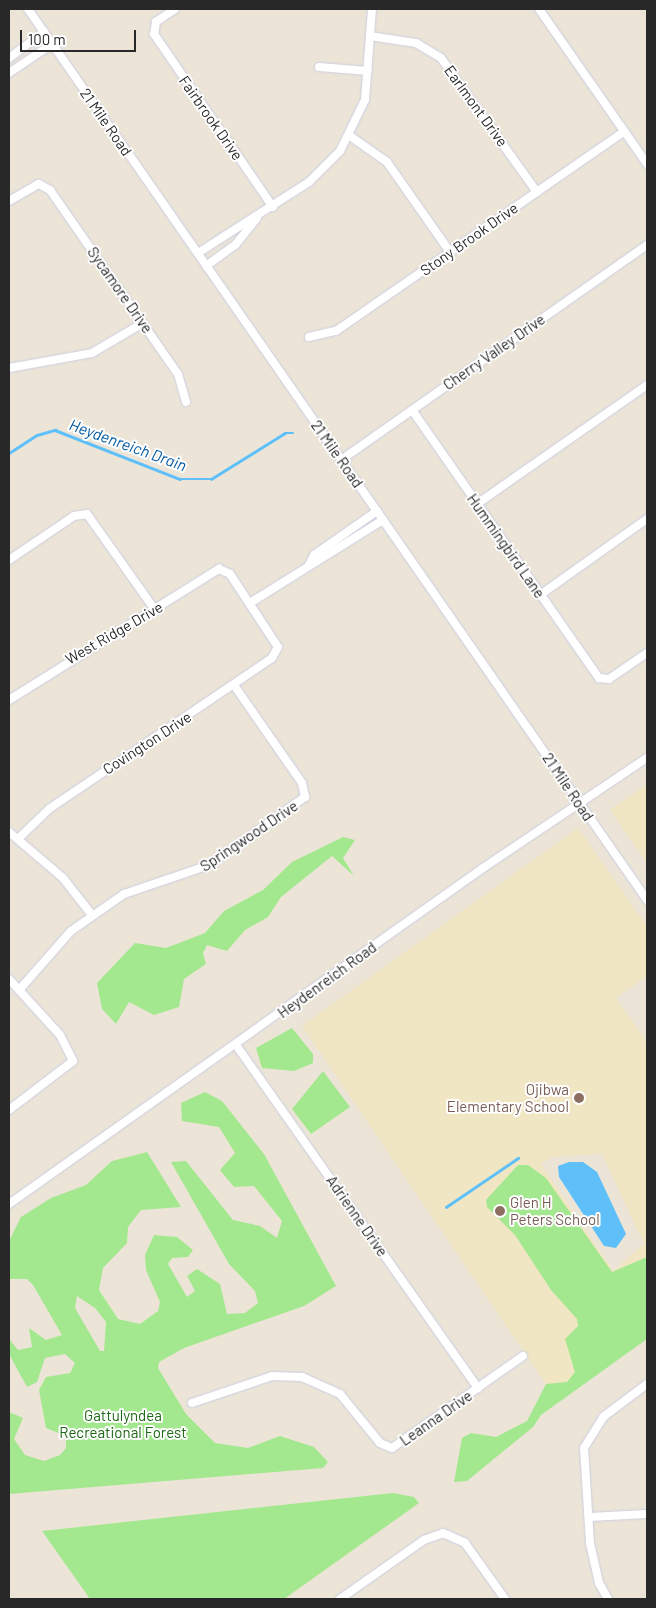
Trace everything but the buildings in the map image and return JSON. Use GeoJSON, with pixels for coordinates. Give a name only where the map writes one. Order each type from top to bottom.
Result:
{"type":"FeatureCollection","features":[{"type":"Feature","properties":{"kind":"street","name":"21 Mile Road"},"geometry":{"type":"LineString","coordinates":[[28,9],[647,900]]}},
{"type":"Feature","properties":{"kind":"street","name":"Fairbrook Drive"},"geometry":{"type":"LineString","coordinates":[[174,9],[153,27],[156,38],[273,207]]}},
{"type":"Feature","properties":{"kind":"street"},"geometry":{"type":"LineString","coordinates":[[198,253],[257,218],[326,167],[350,136],[365,100],[372,9]]}},
{"type":"Feature","properties":{"kind":"street"},"geometry":{"type":"LineString","coordinates":[[540,9],[647,164]]}},
{"type":"Feature","properties":{"kind":"street"},"geometry":{"type":"LineString","coordinates":[[9,58],[44,32]]}},
{"type":"Feature","properties":{"kind":"street","name":"Earlmont Drive"},"geometry":{"type":"LineString","coordinates":[[370,36],[416,43],[441,58],[537,192]]}},
{"type":"Feature","properties":{"kind":"street"},"geometry":{"type":"LineString","coordinates":[[9,73],[52,44]]}},
{"type":"Feature","properties":{"kind":"street"},"geometry":{"type":"LineString","coordinates":[[319,68],[368,70]]}},
{"type":"Feature","properties":{"kind":"street","name":"Stony Brook Drive"},"geometry":{"type":"LineString","coordinates":[[309,337],[336,331],[625,131]]}},
{"type":"Feature","properties":{"kind":"street"},"geometry":{"type":"LineString","coordinates":[[350,136],[387,162],[450,252]]}},
{"type":"Feature","properties":{"kind":"street","name":"Sycamore Drive"},"geometry":{"type":"LineString","coordinates":[[9,201],[43,184],[178,374],[186,402]]}},
{"type":"Feature","properties":{"kind":"street"},"geometry":{"type":"LineString","coordinates":[[206,266],[236,244],[257,218]]}},
{"type":"Feature","properties":{"kind":"street","name":"Cherry Valley Drive"},"geometry":{"type":"LineString","coordinates":[[341,460],[647,245]]}},
{"type":"Feature","properties":{"kind":"street"},"geometry":{"type":"LineString","coordinates":[[9,368],[92,353],[143,323]]}},
{"type":"Feature","properties":{"kind":"street"},"geometry":{"type":"LineString","coordinates":[[477,504],[647,385]]}},
{"type":"Feature","properties":{"kind":"street","name":"Hummingbird Lane"},"geometry":{"type":"LineString","coordinates":[[412,410],[595,674],[604,680],[647,653]]}},
{"type":"Feature","properties":{"kind":"street"},"geometry":{"type":"LineString","coordinates":[[309,565],[314,555],[377,511]]}},
{"type":"Feature","properties":{"kind":"street"},"geometry":{"type":"LineString","coordinates":[[9,560],[84,513],[93,520],[155,610]]}},
{"type":"Feature","properties":{"kind":"street"},"geometry":{"type":"LineString","coordinates":[[540,594],[647,519]]}},
{"type":"Feature","properties":{"kind":"street"},"geometry":{"type":"LineString","coordinates":[[250,603],[309,565],[320,564],[383,520]]}},
{"type":"Feature","properties":{"kind":"street","name":"West Ridge Drive"},"geometry":{"type":"LineString","coordinates":[[9,700],[221,569],[250,603]]}},
{"type":"Feature","properties":{"kind":"street","name":"Covington Drive"},"geometry":{"type":"LineString","coordinates":[[18,839],[48,809],[234,685],[278,650],[250,603]]}},
{"type":"Feature","properties":{"kind":"street","name":"Springwood Drive"},"geometry":{"type":"LineString","coordinates":[[20,990],[64,938],[92,916],[142,884],[209,865],[306,793],[234,685]]}},
{"type":"Feature","properties":{"kind":"street","name":"Heydenreich Road"},"geometry":{"type":"LineString","coordinates":[[9,1204],[483,868],[580,805],[647,758]]}},
{"type":"Feature","properties":{"kind":"street"},"geometry":{"type":"LineString","coordinates":[[9,832],[63,878],[92,916]]}},
{"type":"Feature","properties":{"kind":"street"},"geometry":{"type":"LineString","coordinates":[[9,979],[60,1035],[73,1061],[9,1110]]}},
{"type":"Feature","properties":{"kind":"street","name":"Adrienne Drive"},"geometry":{"type":"LineString","coordinates":[[236,1044],[478,1388]]}},
{"type":"Feature","properties":{"kind":"street","name":"Leanna Drive"},"geometry":{"type":"LineString","coordinates":[[192,1403],[272,1376],[311,1379],[348,1400],[387,1448],[523,1356]]}},
{"type":"Feature","properties":{"kind":"street"},"geometry":{"type":"LineString","coordinates":[[608,1599],[595,1568],[584,1448],[591,1433],[603,1417],[647,1384]]}},
{"type":"Feature","properties":{"kind":"street"},"geometry":{"type":"LineString","coordinates":[[589,1517],[647,1514]]}},
{"type":"Feature","properties":{"kind":"street"},"geometry":{"type":"LineString","coordinates":[[340,1599],[424,1540],[443,1533],[465,1543],[505,1599]]}},
{"type":"Feature","properties":{"kind":"shaded area"},"geometry":{"type":"Polygon","coordinates":[[[647,784],[647,863],[610,810],[647,784]]]}},
{"type":"Feature","properties":{"kind":"shaded area"},"geometry":{"type":"Polygon","coordinates":[[[578,828],[647,926],[647,976],[616,998],[647,1042],[647,1335],[556,1399],[302,1026],[578,828]],[[602,1154],[552,1157],[541,1164],[613,1271],[644,1244],[602,1154]]]}},
{"type":"Feature","properties":{"kind":"green space"},"geometry":{"type":"Polygon","coordinates":[[[343,837],[355,840],[343,858],[354,876],[332,856],[281,897],[268,917],[245,930],[227,951],[207,945],[203,953],[206,964],[184,979],[179,1007],[154,1015],[129,1002],[116,1024],[102,1009],[97,983],[135,943],[166,948],[205,933],[224,911],[263,890],[292,862],[343,837]]]}},
{"type":"Feature","properties":{"kind":"green space"},"geometry":{"type":"Polygon","coordinates":[[[292,1028],[313,1054],[313,1063],[294,1071],[262,1068],[256,1048],[292,1028]]]}},
{"type":"Feature","properties":{"kind":"green space"},"geometry":{"type":"Polygon","coordinates":[[[323,1071],[350,1107],[311,1134],[292,1109],[323,1071]]]}},
{"type":"Feature","properties":{"kind":"green space","name":"Gattulyndea Recreational Forest"},"geometry":{"type":"Polygon","coordinates":[[[205,1092],[222,1101],[264,1154],[336,1286],[304,1306],[184,1348],[159,1362],[158,1368],[186,1414],[215,1443],[248,1448],[280,1436],[314,1447],[328,1462],[323,1468],[9,1494],[9,1412],[23,1418],[14,1439],[25,1455],[44,1461],[60,1455],[66,1448],[66,1436],[46,1428],[39,1390],[46,1377],[70,1373],[75,1363],[65,1354],[45,1358],[37,1382],[27,1387],[9,1354],[9,1339],[18,1350],[32,1347],[29,1328],[46,1340],[62,1335],[33,1285],[27,1279],[9,1279],[9,1241],[21,1217],[51,1198],[86,1185],[112,1161],[147,1152],[181,1207],[141,1210],[128,1227],[127,1243],[103,1268],[99,1290],[118,1319],[140,1324],[158,1311],[160,1302],[146,1270],[145,1255],[154,1235],[177,1237],[193,1250],[188,1257],[172,1258],[168,1264],[187,1297],[195,1291],[187,1276],[197,1269],[220,1284],[227,1314],[245,1313],[258,1303],[255,1291],[229,1264],[171,1162],[186,1161],[233,1220],[260,1226],[277,1238],[282,1221],[254,1186],[234,1187],[220,1170],[235,1153],[219,1127],[182,1121],[181,1103],[205,1092]],[[77,1296],[75,1308],[100,1351],[104,1351],[106,1322],[95,1308],[77,1296]]]}},
{"type":"Feature","properties":{"kind":"green space"},"geometry":{"type":"Polygon","coordinates":[[[518,1165],[528,1165],[546,1178],[612,1272],[647,1257],[647,1339],[541,1415],[533,1427],[467,1481],[454,1482],[462,1438],[471,1433],[496,1437],[527,1421],[546,1384],[567,1382],[575,1372],[565,1339],[578,1326],[577,1319],[551,1290],[515,1235],[487,1207],[486,1200],[518,1165]]]}},
{"type":"Feature","properties":{"kind":"green space"},"geometry":{"type":"Polygon","coordinates":[[[393,1493],[414,1497],[419,1503],[284,1599],[90,1599],[42,1531],[393,1493]]]}},
{"type":"Feature","properties":{"kind":"water"},"geometry":{"type":"Polygon","coordinates":[[[569,1162],[583,1162],[597,1172],[626,1234],[616,1248],[604,1246],[559,1177],[558,1166],[569,1162]]]}},
{"type":"Feature","properties":{"kind":"waterway","name":"Heydenreich Drain"},"geometry":{"type":"LineString","coordinates":[[9,453],[37,435],[55,430],[180,479],[211,479],[285,433],[293,433]]}},
{"type":"Feature","properties":{"kind":"waterway"},"geometry":{"type":"LineString","coordinates":[[446,1207],[518,1158]]}},
{"type":"Feature","properties":{"kind":"place","name":"Ojibwa Elementary School"},"geometry":{"type":"Point","coordinates":[579,1098]}},
{"type":"Feature","properties":{"kind":"place","name":"Glen H Peters School"},"geometry":{"type":"Point","coordinates":[500,1211]}}]}
